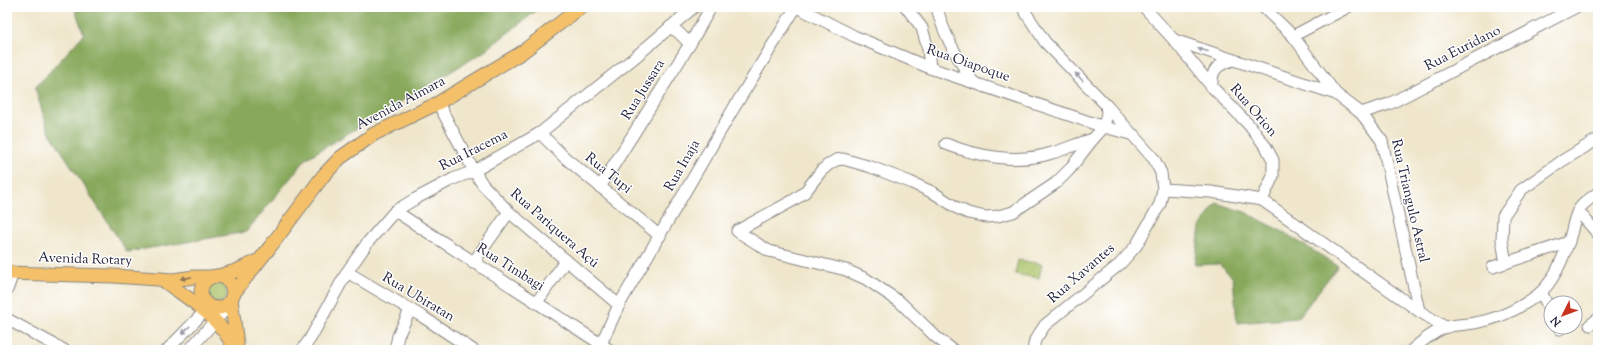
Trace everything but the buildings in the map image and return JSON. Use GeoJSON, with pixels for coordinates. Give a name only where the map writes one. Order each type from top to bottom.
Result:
{"type":"FeatureCollection","features":[{"type":"Feature","properties":{"kind":"main road","name":"Avenida Aimara"},"geometry":{"type":"LineString","coordinates":[[230,299],[323,176],[340,158],[374,134],[438,103],[521,53],[581,7]]}},
{"type":"Feature","properties":{"kind":"main road","name":"Avenida Rotary"},"geometry":{"type":"LineString","coordinates":[[10,273],[113,276],[173,280],[194,277],[215,277],[251,265],[262,258]]}},
{"type":"Feature","properties":{"kind":"main road"},"geometry":{"type":"LineString","coordinates":[[230,299],[219,307],[214,307],[205,302],[202,287],[205,282],[215,277],[228,280],[233,289],[230,299],[237,350]]}},
{"type":"Feature","properties":{"kind":"main road"},"geometry":{"type":"LineString","coordinates":[[161,279],[206,310],[227,333],[237,350]]}},
{"type":"Feature","properties":{"kind":"street","name":"Rua Iracema"},"geometry":{"type":"LineString","coordinates":[[302,350],[311,345],[347,272],[368,242],[395,212],[415,199],[474,170],[540,134],[694,7]]}},
{"type":"Feature","properties":{"kind":"street","name":"Rua Jussara"},"geometry":{"type":"LineString","coordinates":[[600,187],[690,44],[711,7]]}},
{"type":"Feature","properties":{"kind":"street","name":"Rua Oiapoque"},"geometry":{"type":"LineString","coordinates":[[797,7],[854,36],[930,68],[1104,127],[1134,135]]}},
{"type":"Feature","properties":{"kind":"street","name":"Rua Inaja"},"geometry":{"type":"LineString","coordinates":[[605,347],[619,305],[732,111],[797,7]]}},
{"type":"Feature","properties":{"kind":"street"},"geometry":{"type":"LineString","coordinates":[[906,7],[922,28],[928,49],[930,68]]}},
{"type":"Feature","properties":{"kind":"street","name":"Rua Xavantes"},"geometry":{"type":"LineString","coordinates":[[1022,7],[1045,42],[1106,104],[1154,159],[1161,173],[1163,189],[1160,204],[1136,246],[1120,264],[1045,325],[1035,340],[1033,350]]}},
{"type":"Feature","properties":{"kind":"street","name":"Rua Orion"},"geometry":{"type":"LineString","coordinates":[[1144,7],[1174,40],[1212,87],[1249,125],[1266,147],[1273,160],[1273,176],[1262,200]]}},
{"type":"Feature","properties":{"kind":"street"},"geometry":{"type":"LineString","coordinates":[[1263,7],[1293,36],[1336,94]]}},
{"type":"Feature","properties":{"kind":"street"},"geometry":{"type":"LineString","coordinates":[[1293,36],[1348,7]]}},
{"type":"Feature","properties":{"kind":"street","name":"Rua Euridano"},"geometry":{"type":"LineString","coordinates":[[1361,113],[1389,104],[1576,7]]}},
{"type":"Feature","properties":{"kind":"street"},"geometry":{"type":"LineString","coordinates":[[922,28],[938,12],[954,53],[973,82]]}},
{"type":"Feature","properties":{"kind":"street"},"geometry":{"type":"LineString","coordinates":[[670,27],[678,32],[690,44]]}},
{"type":"Feature","properties":{"kind":"street","name":"Rua Triangulo Astral"},"geometry":{"type":"LineString","coordinates":[[1174,40],[1336,94],[1361,113],[1382,141],[1419,311]]}},
{"type":"Feature","properties":{"kind":"street","name":"Rua Orion"},"geometry":{"type":"LineString","coordinates":[[1212,87],[1214,71],[1219,65],[1233,60]]}},
{"type":"Feature","properties":{"kind":"street","name":"Rua Pariquera Açú"},"geometry":{"type":"LineString","coordinates":[[438,103],[483,185],[509,212],[619,305]]}},
{"type":"Feature","properties":{"kind":"street"},"geometry":{"type":"LineString","coordinates":[[953,350],[936,337],[900,302],[866,279],[846,270],[769,251],[737,231],[794,200],[805,192],[828,164],[842,159],[870,167],[910,182],[934,193],[957,208],[968,213],[986,217],[998,216],[1013,212],[1056,183],[1069,170],[1104,127],[1107,113],[1106,104]]}},
{"type":"Feature","properties":{"kind":"street","name":"Rua Tupi"},"geometry":{"type":"LineString","coordinates":[[540,134],[562,156],[660,236]]}},
{"type":"Feature","properties":{"kind":"street"},"geometry":{"type":"LineString","coordinates":[[946,144],[964,151],[1007,158],[1032,157],[1051,153],[1093,139]]}},
{"type":"Feature","properties":{"kind":"street"},"geometry":{"type":"LineString","coordinates":[[1506,262],[1502,240],[1503,216],[1521,190],[1562,160],[1598,139]]}},
{"type":"Feature","properties":{"kind":"street"},"geometry":{"type":"LineString","coordinates":[[1163,189],[1211,192],[1262,200],[1419,311],[1445,327]]}},
{"type":"Feature","properties":{"kind":"street"},"geometry":{"type":"LineString","coordinates":[[1412,350],[1428,336],[1445,327],[1474,323],[1498,317],[1541,292],[1561,263],[1578,211],[1584,203],[1598,193]]}},
{"type":"Feature","properties":{"kind":"street"},"geometry":{"type":"LineString","coordinates":[[1578,211],[1598,234]]}},
{"type":"Feature","properties":{"kind":"street","name":"Rua Timbagi"},"geometry":{"type":"LineString","coordinates":[[395,212],[605,347]]}},
{"type":"Feature","properties":{"kind":"street"},"geometry":{"type":"LineString","coordinates":[[473,263],[509,212]]}},
{"type":"Feature","properties":{"kind":"street"},"geometry":{"type":"LineString","coordinates":[[1493,267],[1569,242]]}},
{"type":"Feature","properties":{"kind":"street"},"geometry":{"type":"LineString","coordinates":[[537,302],[566,260]]}},
{"type":"Feature","properties":{"kind":"street","name":"Rua Ubiratan"},"geometry":{"type":"LineString","coordinates":[[347,272],[423,317],[473,350]]}},
{"type":"Feature","properties":{"kind":"street"},"geometry":{"type":"LineString","coordinates":[[7,290],[10,273]]}},
{"type":"Feature","properties":{"kind":"street"},"geometry":{"type":"LineString","coordinates":[[1541,292],[1543,296]]}},
{"type":"Feature","properties":{"kind":"street"},"geometry":{"type":"LineString","coordinates":[[189,350],[223,312],[230,299]]}},
{"type":"Feature","properties":{"kind":"street"},"geometry":{"type":"LineString","coordinates":[[167,350],[206,310]]}},
{"type":"Feature","properties":{"kind":"street"},"geometry":{"type":"LineString","coordinates":[[395,350],[398,336],[410,310]]}},
{"type":"Feature","properties":{"kind":"street"},"geometry":{"type":"LineString","coordinates":[[7,319],[64,350]]}},
{"type":"Feature","properties":{"kind":"green space"},"geometry":{"type":"Polygon","coordinates":[[[74,7],[541,7],[482,53],[307,158],[246,232],[127,252],[48,130],[35,88],[84,34],[74,7]]]}},
{"type":"Feature","properties":{"kind":"green space"},"geometry":{"type":"Polygon","coordinates":[[[1216,203],[1245,212],[1285,233],[1338,266],[1298,318],[1237,323],[1233,278],[1219,264],[1195,265],[1200,227],[1216,203]]]}},
{"type":"Feature","properties":{"kind":"green space"},"geometry":{"type":"Polygon","coordinates":[[[1018,260],[1042,264],[1039,278],[1015,274],[1018,260]]]}},
{"type":"Feature","properties":{"kind":"green space"},"geometry":{"type":"Polygon","coordinates":[[[213,283],[221,283],[227,289],[227,297],[221,303],[213,303],[207,297],[207,289],[213,283]]]}}]}
